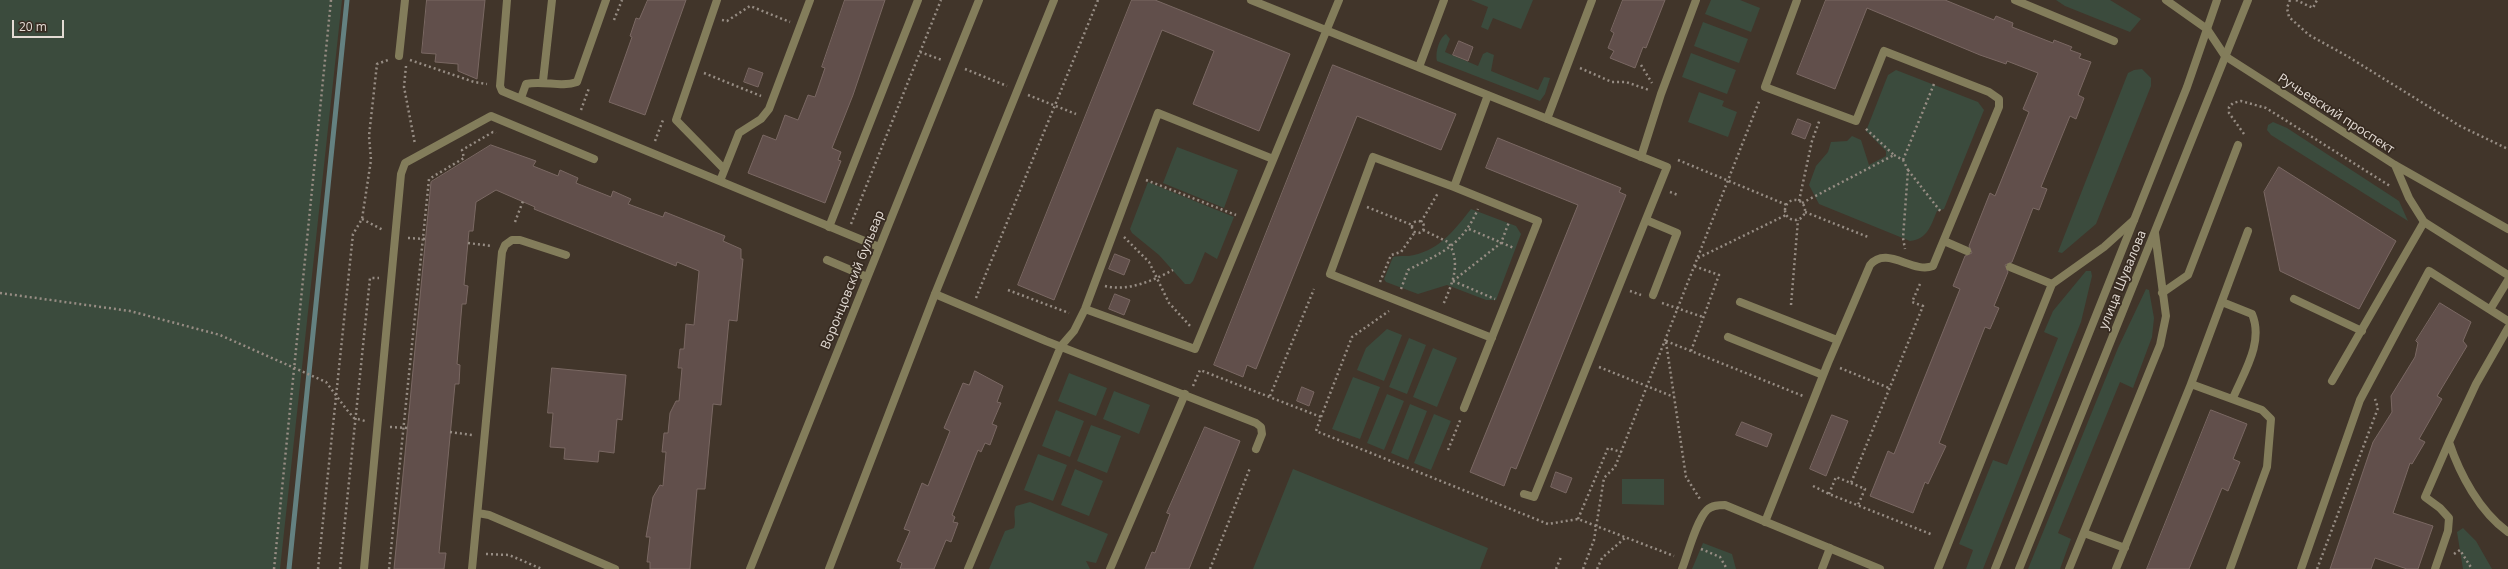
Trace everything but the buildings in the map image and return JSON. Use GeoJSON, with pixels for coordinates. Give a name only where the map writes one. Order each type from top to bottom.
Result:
{"type":"FeatureCollection","features":[{"type":"Feature","properties":{"kind":"street"},"geometry":{"type":"LineString","coordinates":[[399,56],[404,0]]}},
{"type":"Feature","properties":{"kind":"street"},"geometry":{"type":"LineString","coordinates":[[508,0],[500,86],[502,91],[879,247]]}},
{"type":"Feature","properties":{"kind":"street"},"geometry":{"type":"LineString","coordinates":[[543,81],[552,0]]}},
{"type":"Feature","properties":{"kind":"street"},"geometry":{"type":"LineString","coordinates":[[521,98],[526,84],[543,81],[568,86],[577,82],[606,0]]}},
{"type":"Feature","properties":{"kind":"street"},"geometry":{"type":"LineString","coordinates":[[717,0],[676,120],[724,169]]}},
{"type":"Feature","properties":{"kind":"street"},"geometry":{"type":"LineString","coordinates":[[720,181],[739,133],[761,119],[769,109],[810,0]]}},
{"type":"Feature","properties":{"kind":"street"},"geometry":{"type":"LineString","coordinates":[[829,226],[918,0]]}},
{"type":"Feature","properties":{"kind":"street","name":"Воронцовский бульвар"},"geometry":{"type":"LineString","coordinates":[[750,569],[978,0]]}},
{"type":"Feature","properties":{"kind":"street"},"geometry":{"type":"LineString","coordinates":[[829,569],[935,294],[1054,0]]}},
{"type":"Feature","properties":{"kind":"street"},"geometry":{"type":"LineString","coordinates":[[1251,0],[1667,168],[1534,497],[1524,494]]}},
{"type":"Feature","properties":{"kind":"street"},"geometry":{"type":"LineString","coordinates":[[1085,309],[1195,349],[1339,0]]}},
{"type":"Feature","properties":{"kind":"street"},"geometry":{"type":"LineString","coordinates":[[1419,67],[1444,0]]}},
{"type":"Feature","properties":{"kind":"street"},"geometry":{"type":"LineString","coordinates":[[1547,119],[1592,0]]}},
{"type":"Feature","properties":{"kind":"street"},"geometry":{"type":"LineString","coordinates":[[1641,157],[1658,91],[1696,0]]}},
{"type":"Feature","properties":{"kind":"street"},"geometry":{"type":"LineString","coordinates":[[1766,522],[1837,340],[1870,265],[1876,258],[1884,256],[1926,269],[1935,263],[1999,107],[1999,99],[1996,95],[1884,51],[1856,121],[1765,87],[1797,0]]}},
{"type":"Feature","properties":{"kind":"street"},"geometry":{"type":"LineString","coordinates":[[2015,0],[2114,42]]}},
{"type":"Feature","properties":{"kind":"street","name":"Ручьевский проспект"},"geometry":{"type":"LineString","coordinates":[[2166,0],[2206,29],[2225,56],[2395,165],[2508,229]]}},
{"type":"Feature","properties":{"kind":"street","name":"улица Шувалова"},"geometry":{"type":"LineString","coordinates":[[1995,569],[2187,87],[2217,0]]}},
{"type":"Feature","properties":{"kind":"street","name":"улица Шувалова"},"geometry":{"type":"LineString","coordinates":[[2019,569],[2248,0]]}},
{"type":"Feature","properties":{"kind":"street"},"geometry":{"type":"LineString","coordinates":[[1454,187],[1488,95]]}},
{"type":"Feature","properties":{"kind":"street"},"geometry":{"type":"LineString","coordinates":[[968,569],[1061,346],[1074,331],[1085,309],[1158,112],[1273,159]]}},
{"type":"Feature","properties":{"kind":"street"},"geometry":{"type":"LineString","coordinates":[[364,569],[402,169],[410,158],[491,116],[594,159]]}},
{"type":"Feature","properties":{"kind":"street"},"geometry":{"type":"LineString","coordinates":[[2162,293],[2188,275],[2238,145]]}},
{"type":"Feature","properties":{"kind":"street"},"geometry":{"type":"LineString","coordinates":[[1464,408],[1492,338],[1538,221],[1454,187],[1373,157],[1330,274],[1492,338]]}},
{"type":"Feature","properties":{"kind":"street"},"geometry":{"type":"LineString","coordinates":[[2395,165],[2409,198],[2424,222],[2508,275]]}},
{"type":"Feature","properties":{"kind":"street"},"geometry":{"type":"LineString","coordinates":[[1646,220],[1677,233],[1652,297]]}},
{"type":"Feature","properties":{"kind":"street","name":"улица Шувалова"},"geometry":{"type":"LineString","coordinates":[[2052,284],[2104,247],[2134,220]]}},
{"type":"Feature","properties":{"kind":"street"},"geometry":{"type":"LineString","coordinates":[[2332,381],[2424,222]]}},
{"type":"Feature","properties":{"kind":"street"},"geometry":{"type":"LineString","coordinates":[[2116,569],[2191,384],[2248,231]]}},
{"type":"Feature","properties":{"kind":"street"},"geometry":{"type":"LineString","coordinates":[[2069,569],[2160,345],[2166,316],[2155,233]]}},
{"type":"Feature","properties":{"kind":"street"},"geometry":{"type":"LineString","coordinates":[[472,569],[505,245],[512,240],[520,240],[566,255]]}},
{"type":"Feature","properties":{"kind":"street"},"geometry":{"type":"LineString","coordinates":[[1944,241],[1967,250]]}},
{"type":"Feature","properties":{"kind":"street"},"geometry":{"type":"LineString","coordinates":[[827,260],[867,277]]}},
{"type":"Feature","properties":{"kind":"street"},"geometry":{"type":"LineString","coordinates":[[1938,569],[2052,284],[2010,267]]}},
{"type":"Feature","properties":{"kind":"street"},"geometry":{"type":"LineString","coordinates":[[2301,569],[2360,400],[2428,271],[2491,308],[2508,321]]}},
{"type":"Feature","properties":{"kind":"street"},"geometry":{"type":"LineString","coordinates":[[2491,308],[2508,280]]}},
{"type":"Feature","properties":{"kind":"street"},"geometry":{"type":"LineString","coordinates":[[935,294],[1061,346],[1256,423],[1261,426],[1262,434],[1256,449]]}},
{"type":"Feature","properties":{"kind":"street"},"geometry":{"type":"LineString","coordinates":[[2294,299],[2362,331]]}},
{"type":"Feature","properties":{"kind":"street"},"geometry":{"type":"LineString","coordinates":[[1740,302],[1837,340]]}},
{"type":"Feature","properties":{"kind":"street"},"geometry":{"type":"LineString","coordinates":[[2222,302],[2252,314],[2257,326],[2257,341],[2233,398]]}},
{"type":"Feature","properties":{"kind":"street"},"geometry":{"type":"LineString","coordinates":[[2435,569],[2448,531],[2449,518],[2440,508],[2425,497],[2476,384],[2508,328]]}},
{"type":"Feature","properties":{"kind":"street"},"geometry":{"type":"LineString","coordinates":[[1728,337],[1823,375]]}},
{"type":"Feature","properties":{"kind":"street"},"geometry":{"type":"LineString","coordinates":[[2191,384],[2233,398],[2262,410],[2271,420],[2271,435],[2267,467],[2230,569]]}},
{"type":"Feature","properties":{"kind":"street"},"geometry":{"type":"LineString","coordinates":[[1110,569],[1185,394]]}},
{"type":"Feature","properties":{"kind":"street"},"geometry":{"type":"LineString","coordinates":[[2449,442],[2454,456],[2486,513],[2508,532]]}},
{"type":"Feature","properties":{"kind":"street"},"geometry":{"type":"LineString","coordinates":[[1682,569],[1707,510],[1715,505],[1725,505],[1880,569]]}},
{"type":"Feature","properties":{"kind":"street"},"geometry":{"type":"LineString","coordinates":[[478,513],[489,515],[615,569]]}},
{"type":"Feature","properties":{"kind":"street"},"geometry":{"type":"LineString","coordinates":[[2084,533],[2125,548]]}},
{"type":"Feature","properties":{"kind":"street"},"geometry":{"type":"LineString","coordinates":[[1822,569],[1830,548]]}},
{"type":"Feature","properties":{"kind":"path"},"geometry":{"type":"LineString","coordinates":[[274,569],[331,0]]}},
{"type":"Feature","properties":{"kind":"path"},"geometry":{"type":"LineString","coordinates":[[847,234],[941,0]]}},
{"type":"Feature","properties":{"kind":"path"},"geometry":{"type":"LineString","coordinates":[[975,300],[1098,0]]}},
{"type":"Feature","properties":{"kind":"path"},"geometry":{"type":"LineString","coordinates":[[2290,0],[2287,8],[2289,17],[2309,35],[2460,126],[2508,149]]}},
{"type":"Feature","properties":{"kind":"path"},"geometry":{"type":"LineString","coordinates":[[2296,0],[2313,8],[2317,0]]}},
{"type":"Feature","properties":{"kind":"path"},"geometry":{"type":"LineString","coordinates":[[712,16],[727,21],[750,6],[800,26]]}},
{"type":"Feature","properties":{"kind":"path"},"geometry":{"type":"LineString","coordinates":[[920,52],[1076,114]]}},
{"type":"Feature","properties":{"kind":"path"},"geometry":{"type":"LineString","coordinates":[[318,569],[335,394],[353,234],[362,219],[371,160],[369,136],[377,64],[399,56]]}},
{"type":"Feature","properties":{"kind":"path"},"geometry":{"type":"LineString","coordinates":[[417,155],[404,87],[407,59],[474,82],[488,84],[488,76]]}},
{"type":"Feature","properties":{"kind":"path"},"geometry":{"type":"LineString","coordinates":[[1641,65],[1658,91]]}},
{"type":"Feature","properties":{"kind":"path"},"geometry":{"type":"LineString","coordinates":[[1576,67],[1612,82],[1626,82],[1658,91]]}},
{"type":"Feature","properties":{"kind":"path"},"geometry":{"type":"LineString","coordinates":[[693,69],[773,100]]}},
{"type":"Feature","properties":{"kind":"path"},"geometry":{"type":"LineString","coordinates":[[1903,160],[1934,84]]}},
{"type":"Feature","properties":{"kind":"path"},"geometry":{"type":"LineString","coordinates":[[1583,569],[1594,540],[1595,526],[1604,478],[1615,467],[1765,87]]}},
{"type":"Feature","properties":{"kind":"path"},"geometry":{"type":"LineString","coordinates":[[576,122],[588,91]]}},
{"type":"Feature","properties":{"kind":"path"},"geometry":{"type":"LineString","coordinates":[[2248,140],[2229,113],[2229,107],[2233,103],[2242,101],[2266,108],[2409,198]]}},
{"type":"Feature","properties":{"kind":"path"},"geometry":{"type":"LineString","coordinates":[[1820,120],[1812,141],[1801,202],[1805,212],[1868,237]]}},
{"type":"Feature","properties":{"kind":"path"},"geometry":{"type":"LineString","coordinates":[[1856,121],[1894,155],[1903,160],[1908,170],[1945,216],[1953,220]]}},
{"type":"Feature","properties":{"kind":"path"},"geometry":{"type":"LineString","coordinates":[[389,569],[421,239],[429,179],[464,158],[462,150],[494,132],[500,135]]}},
{"type":"Feature","properties":{"kind":"path"},"geometry":{"type":"LineString","coordinates":[[1786,214],[1787,205],[1792,200],[1801,202],[1894,155]]}},
{"type":"Feature","properties":{"kind":"path"},"geometry":{"type":"LineString","coordinates":[[1905,251],[1903,238],[1908,170]]}},
{"type":"Feature","properties":{"kind":"path"},"geometry":{"type":"LineString","coordinates":[[1135,175],[1249,220]]}},
{"type":"Feature","properties":{"kind":"path"},"geometry":{"type":"LineString","coordinates":[[1728,181],[1787,205]]}},
{"type":"Feature","properties":{"kind":"path"},"geometry":{"type":"LineString","coordinates":[[1423,230],[1422,222],[1438,191]]}},
{"type":"Feature","properties":{"kind":"path"},"geometry":{"type":"LineString","coordinates":[[1668,192],[1678,195]]}},
{"type":"Feature","properties":{"kind":"path"},"geometry":{"type":"LineString","coordinates":[[515,222],[523,201]]}},
{"type":"Feature","properties":{"kind":"path"},"geometry":{"type":"LineString","coordinates":[[1365,206],[1412,225],[1415,232]]}},
{"type":"Feature","properties":{"kind":"path"},"geometry":{"type":"LineString","coordinates":[[1400,291],[1408,270],[1451,247],[1469,229],[1479,208]]}},
{"type":"Feature","properties":{"kind":"path"},"geometry":{"type":"LineString","coordinates":[[1791,305],[1798,220],[1805,212]]}},
{"type":"Feature","properties":{"kind":"path"},"geometry":{"type":"LineString","coordinates":[[1698,258],[1786,214]]}},
{"type":"Feature","properties":{"kind":"path"},"geometry":{"type":"LineString","coordinates":[[1786,214],[1791,219],[1798,220]]}},
{"type":"Feature","properties":{"kind":"path"},"geometry":{"type":"LineString","coordinates":[[362,219],[395,236],[426,239]]}},
{"type":"Feature","properties":{"kind":"path"},"geometry":{"type":"LineString","coordinates":[[1453,281],[1501,243],[1510,220]]}},
{"type":"Feature","properties":{"kind":"path"},"geometry":{"type":"LineString","coordinates":[[1412,225],[1416,221],[1422,222]]}},
{"type":"Feature","properties":{"kind":"path"},"geometry":{"type":"LineString","coordinates":[[1469,229],[1518,249]]}},
{"type":"Feature","properties":{"kind":"path"},"geometry":{"type":"LineString","coordinates":[[1114,230],[1138,248],[1149,262],[1169,303],[1194,329],[1202,333]]}},
{"type":"Feature","properties":{"kind":"path"},"geometry":{"type":"LineString","coordinates":[[1380,282],[1391,255],[1401,252],[1415,232],[1423,230],[1446,240],[1451,247],[1456,263],[1453,281],[1442,308]]}},
{"type":"Feature","properties":{"kind":"path"},"geometry":{"type":"LineString","coordinates":[[468,243],[492,246]]}},
{"type":"Feature","properties":{"kind":"path"},"geometry":{"type":"LineString","coordinates":[[1691,351],[1719,275],[1694,266]]}},
{"type":"Feature","properties":{"kind":"path"},"geometry":{"type":"LineString","coordinates":[[1094,283],[1109,287],[1122,287],[1157,278],[1173,270]]}},
{"type":"Feature","properties":{"kind":"path"},"geometry":{"type":"LineString","coordinates":[[340,569],[354,418],[370,278],[391,279]]}},
{"type":"Feature","properties":{"kind":"path"},"geometry":{"type":"LineString","coordinates":[[1453,281],[1498,300]]}},
{"type":"Feature","properties":{"kind":"path"},"geometry":{"type":"LineString","coordinates":[[1851,483],[1923,306],[1912,302],[1920,284]]}},
{"type":"Feature","properties":{"kind":"path"},"geometry":{"type":"LineString","coordinates":[[1270,396],[1314,288]]}},
{"type":"Feature","properties":{"kind":"path"},"geometry":{"type":"LineString","coordinates":[[1008,290],[1068,312]]}},
{"type":"Feature","properties":{"kind":"path"},"geometry":{"type":"LineString","coordinates":[[1630,291],[1652,297],[1703,318]]}},
{"type":"Feature","properties":{"kind":"path"},"geometry":{"type":"LineString","coordinates":[[0,293],[130,311],[220,335],[326,382],[354,418],[378,426],[408,428]]}},
{"type":"Feature","properties":{"kind":"path"},"geometry":{"type":"LineString","coordinates":[[1393,309],[1352,337],[1316,431],[1548,524],[1578,520],[1675,557]]}},
{"type":"Feature","properties":{"kind":"path"},"geometry":{"type":"LineString","coordinates":[[1666,341],[1803,396]]}},
{"type":"Feature","properties":{"kind":"path"},"geometry":{"type":"LineString","coordinates":[[1666,341],[1686,477],[1707,510]]}},
{"type":"Feature","properties":{"kind":"path"},"geometry":{"type":"LineString","coordinates":[[1828,363],[1889,388]]}},
{"type":"Feature","properties":{"kind":"path"},"geometry":{"type":"LineString","coordinates":[[1598,367],[1674,397]]}},
{"type":"Feature","properties":{"kind":"path"},"geometry":{"type":"LineString","coordinates":[[1195,382],[1200,370],[1321,417]]}},
{"type":"Feature","properties":{"kind":"path"},"geometry":{"type":"LineString","coordinates":[[2317,569],[2378,408],[2374,396]]}},
{"type":"Feature","properties":{"kind":"path"},"geometry":{"type":"LineString","coordinates":[[1448,450],[1461,418]]}},
{"type":"Feature","properties":{"kind":"path"},"geometry":{"type":"LineString","coordinates":[[450,432],[473,435]]}},
{"type":"Feature","properties":{"kind":"path"},"geometry":{"type":"LineString","coordinates":[[1578,520],[1608,448],[1621,452]]}},
{"type":"Feature","properties":{"kind":"path"},"geometry":{"type":"LineString","coordinates":[[1210,569],[1250,468]]}},
{"type":"Feature","properties":{"kind":"path"},"geometry":{"type":"LineString","coordinates":[[1829,494],[1836,477],[1851,483],[1865,489],[1858,506]]}},
{"type":"Feature","properties":{"kind":"path"},"geometry":{"type":"LineString","coordinates":[[1813,486],[1858,506],[1933,535]]}},
{"type":"Feature","properties":{"kind":"path"},"geometry":{"type":"LineString","coordinates":[[1597,569],[1602,558],[1625,538]]}},
{"type":"Feature","properties":{"kind":"path"},"geometry":{"type":"LineString","coordinates":[[1703,550],[1705,544]]}},
{"type":"Feature","properties":{"kind":"path"},"geometry":{"type":"LineString","coordinates":[[1691,546],[1720,557],[1727,569]]}},
{"type":"Feature","properties":{"kind":"path"},"geometry":{"type":"LineString","coordinates":[[2440,555],[2447,557],[2460,550],[2472,569]]}},
{"type":"Feature","properties":{"kind":"path"},"geometry":{"type":"LineString","coordinates":[[473,553],[508,555],[542,569]]}},
{"type":"Feature","properties":{"kind":"path"},"geometry":{"type":"LineString","coordinates":[[1556,569],[1561,558]]}},
{"type":"Feature","properties":{"kind":"green space"},"geometry":{"type":"Polygon","coordinates":[[[0,0],[342,0],[280,569],[0,569],[0,0]]]}},
{"type":"Feature","properties":{"kind":"green space"},"geometry":{"type":"Polygon","coordinates":[[[1471,0],[1533,0],[1521,29],[1493,18],[1488,30],[1481,27],[1488,7],[1471,0]]]}},
{"type":"Feature","properties":{"kind":"green space"},"geometry":{"type":"Polygon","coordinates":[[[1711,0],[1740,0],[1760,8],[1751,32],[1705,14],[1711,0]]]}},
{"type":"Feature","properties":{"kind":"green space"},"geometry":{"type":"Polygon","coordinates":[[[2056,0],[2110,0],[2141,19],[2130,32],[2065,6],[2056,0]]]}},
{"type":"Feature","properties":{"kind":"green space"},"geometry":{"type":"Polygon","coordinates":[[[1703,22],[1748,39],[1739,63],[1694,46],[1703,22]]]}},
{"type":"Feature","properties":{"kind":"green space"},"geometry":{"type":"Polygon","coordinates":[[[1446,34],[1450,39],[1445,52],[1478,66],[1483,54],[1487,52],[1494,55],[1491,71],[1538,90],[1544,77],[1550,78],[1545,94],[1540,101],[1437,61],[1438,46],[1441,39],[1446,34]]]}},
{"type":"Feature","properties":{"kind":"green space"},"geometry":{"type":"Polygon","coordinates":[[[1691,53],[1736,70],[1727,94],[1682,77],[1691,53]]]}},
{"type":"Feature","properties":{"kind":"green space"},"geometry":{"type":"Polygon","coordinates":[[[2142,69],[2151,78],[2151,86],[2096,224],[2062,253],[2058,252],[2128,73],[2134,70],[2142,69]]]}},
{"type":"Feature","properties":{"kind":"green space"},"geometry":{"type":"Polygon","coordinates":[[[1896,70],[1978,102],[1984,110],[1944,209],[1937,211],[1931,226],[1925,234],[1916,240],[1910,241],[1819,204],[1809,185],[1816,166],[1828,152],[1831,142],[1847,141],[1852,136],[1861,140],[1869,165],[1886,156],[1886,151],[1866,131],[1888,75],[1896,70]]]}},
{"type":"Feature","properties":{"kind":"green space"},"geometry":{"type":"Polygon","coordinates":[[[1699,92],[1724,101],[1722,106],[1737,112],[1728,137],[1688,122],[1699,92]]]}},
{"type":"Feature","properties":{"kind":"green space"},"geometry":{"type":"Polygon","coordinates":[[[2273,122],[2287,128],[2399,201],[2408,221],[2271,135],[2267,130],[2268,125],[2273,122]]]}},
{"type":"Feature","properties":{"kind":"green space"},"geometry":{"type":"Polygon","coordinates":[[[1177,147],[1238,170],[1224,208],[1163,183],[1177,147]]]}},
{"type":"Feature","properties":{"kind":"green space"},"geometry":{"type":"Polygon","coordinates":[[[1148,182],[1234,217],[1217,259],[1205,252],[1193,281],[1190,284],[1185,284],[1159,255],[1132,233],[1130,229],[1148,182]]]}},
{"type":"Feature","properties":{"kind":"green space"},"geometry":{"type":"Polygon","coordinates":[[[1471,209],[1516,226],[1521,234],[1496,300],[1486,300],[1447,285],[1418,294],[1386,282],[1384,279],[1393,257],[1414,255],[1432,248],[1447,237],[1471,209]]]}},
{"type":"Feature","properties":{"kind":"green space"},"geometry":{"type":"Polygon","coordinates":[[[2086,271],[2091,271],[2092,276],[2081,322],[1983,569],[1966,569],[1973,550],[1959,544],[1993,460],[2007,465],[2058,338],[2044,332],[2053,311],[2086,271]]]}},
{"type":"Feature","properties":{"kind":"green space"},"geometry":{"type":"Polygon","coordinates":[[[2146,289],[2149,290],[2154,318],[2152,337],[2133,388],[2120,382],[2058,533],[2071,539],[2060,569],[2028,569],[2118,348],[2146,289]]]}},
{"type":"Feature","properties":{"kind":"green space"},"geometry":{"type":"Polygon","coordinates":[[[1387,329],[1402,335],[1384,381],[1357,370],[1366,348],[1387,329]]]}},
{"type":"Feature","properties":{"kind":"green space"},"geometry":{"type":"Polygon","coordinates":[[[1409,338],[1426,345],[1407,394],[1389,387],[1409,338]]]}},
{"type":"Feature","properties":{"kind":"green space"},"geometry":{"type":"Polygon","coordinates":[[[1433,348],[1457,358],[1437,407],[1413,397],[1433,348]]]}},
{"type":"Feature","properties":{"kind":"green space"},"geometry":{"type":"Polygon","coordinates":[[[1069,373],[1107,388],[1096,416],[1058,401],[1069,373]]]}},
{"type":"Feature","properties":{"kind":"green space"},"geometry":{"type":"Polygon","coordinates":[[[1353,377],[1380,387],[1360,439],[1332,429],[1353,377]]]}},
{"type":"Feature","properties":{"kind":"green space"},"geometry":{"type":"Polygon","coordinates":[[[1114,391],[1150,405],[1139,434],[1103,419],[1114,391]]]}},
{"type":"Feature","properties":{"kind":"green space"},"geometry":{"type":"Polygon","coordinates":[[[1387,394],[1404,401],[1384,450],[1367,443],[1387,394]]]}},
{"type":"Feature","properties":{"kind":"green space"},"geometry":{"type":"Polygon","coordinates":[[[1410,404],[1427,411],[1408,460],[1391,453],[1410,404]]]}},
{"type":"Feature","properties":{"kind":"green space"},"geometry":{"type":"Polygon","coordinates":[[[1056,410],[1084,421],[1070,457],[1042,446],[1056,410]]]}},
{"type":"Feature","properties":{"kind":"green space"},"geometry":{"type":"Polygon","coordinates":[[[1434,414],[1451,421],[1431,470],[1414,463],[1434,414]]]}},
{"type":"Feature","properties":{"kind":"green space"},"geometry":{"type":"Polygon","coordinates":[[[1091,425],[1121,436],[1107,473],[1077,461],[1091,425]]]}},
{"type":"Feature","properties":{"kind":"green space"},"geometry":{"type":"Polygon","coordinates":[[[1038,454],[1067,465],[1053,501],[1024,490],[1038,454]]]}},
{"type":"Feature","properties":{"kind":"green space"},"geometry":{"type":"Polygon","coordinates":[[[1075,469],[1103,481],[1089,516],[1061,505],[1075,469]]]}},
{"type":"Feature","properties":{"kind":"green space"},"geometry":{"type":"Polygon","coordinates":[[[1293,469],[1488,548],[1480,569],[1253,569],[1293,469]]]}},
{"type":"Feature","properties":{"kind":"green space"},"geometry":{"type":"Polygon","coordinates":[[[1622,479],[1664,479],[1664,505],[1622,504],[1622,479]]]}},
{"type":"Feature","properties":{"kind":"green space"},"geometry":{"type":"Polygon","coordinates":[[[1030,502],[1108,534],[1096,563],[1086,561],[1090,569],[989,569],[1005,531],[1014,528],[1014,512],[1016,506],[1030,502]]]}},
{"type":"Feature","properties":{"kind":"green space"},"geometry":{"type":"Polygon","coordinates":[[[2463,528],[2476,541],[2492,569],[2463,569],[2457,532],[2463,528]]]}},
{"type":"Feature","properties":{"kind":"green space"},"geometry":{"type":"Polygon","coordinates":[[[1703,543],[1732,554],[1736,569],[1692,569],[1703,543]]]}},
{"type":"Feature","properties":{"kind":"waterway"},"geometry":{"type":"LineString","coordinates":[[289,569],[347,0]]}}]}
